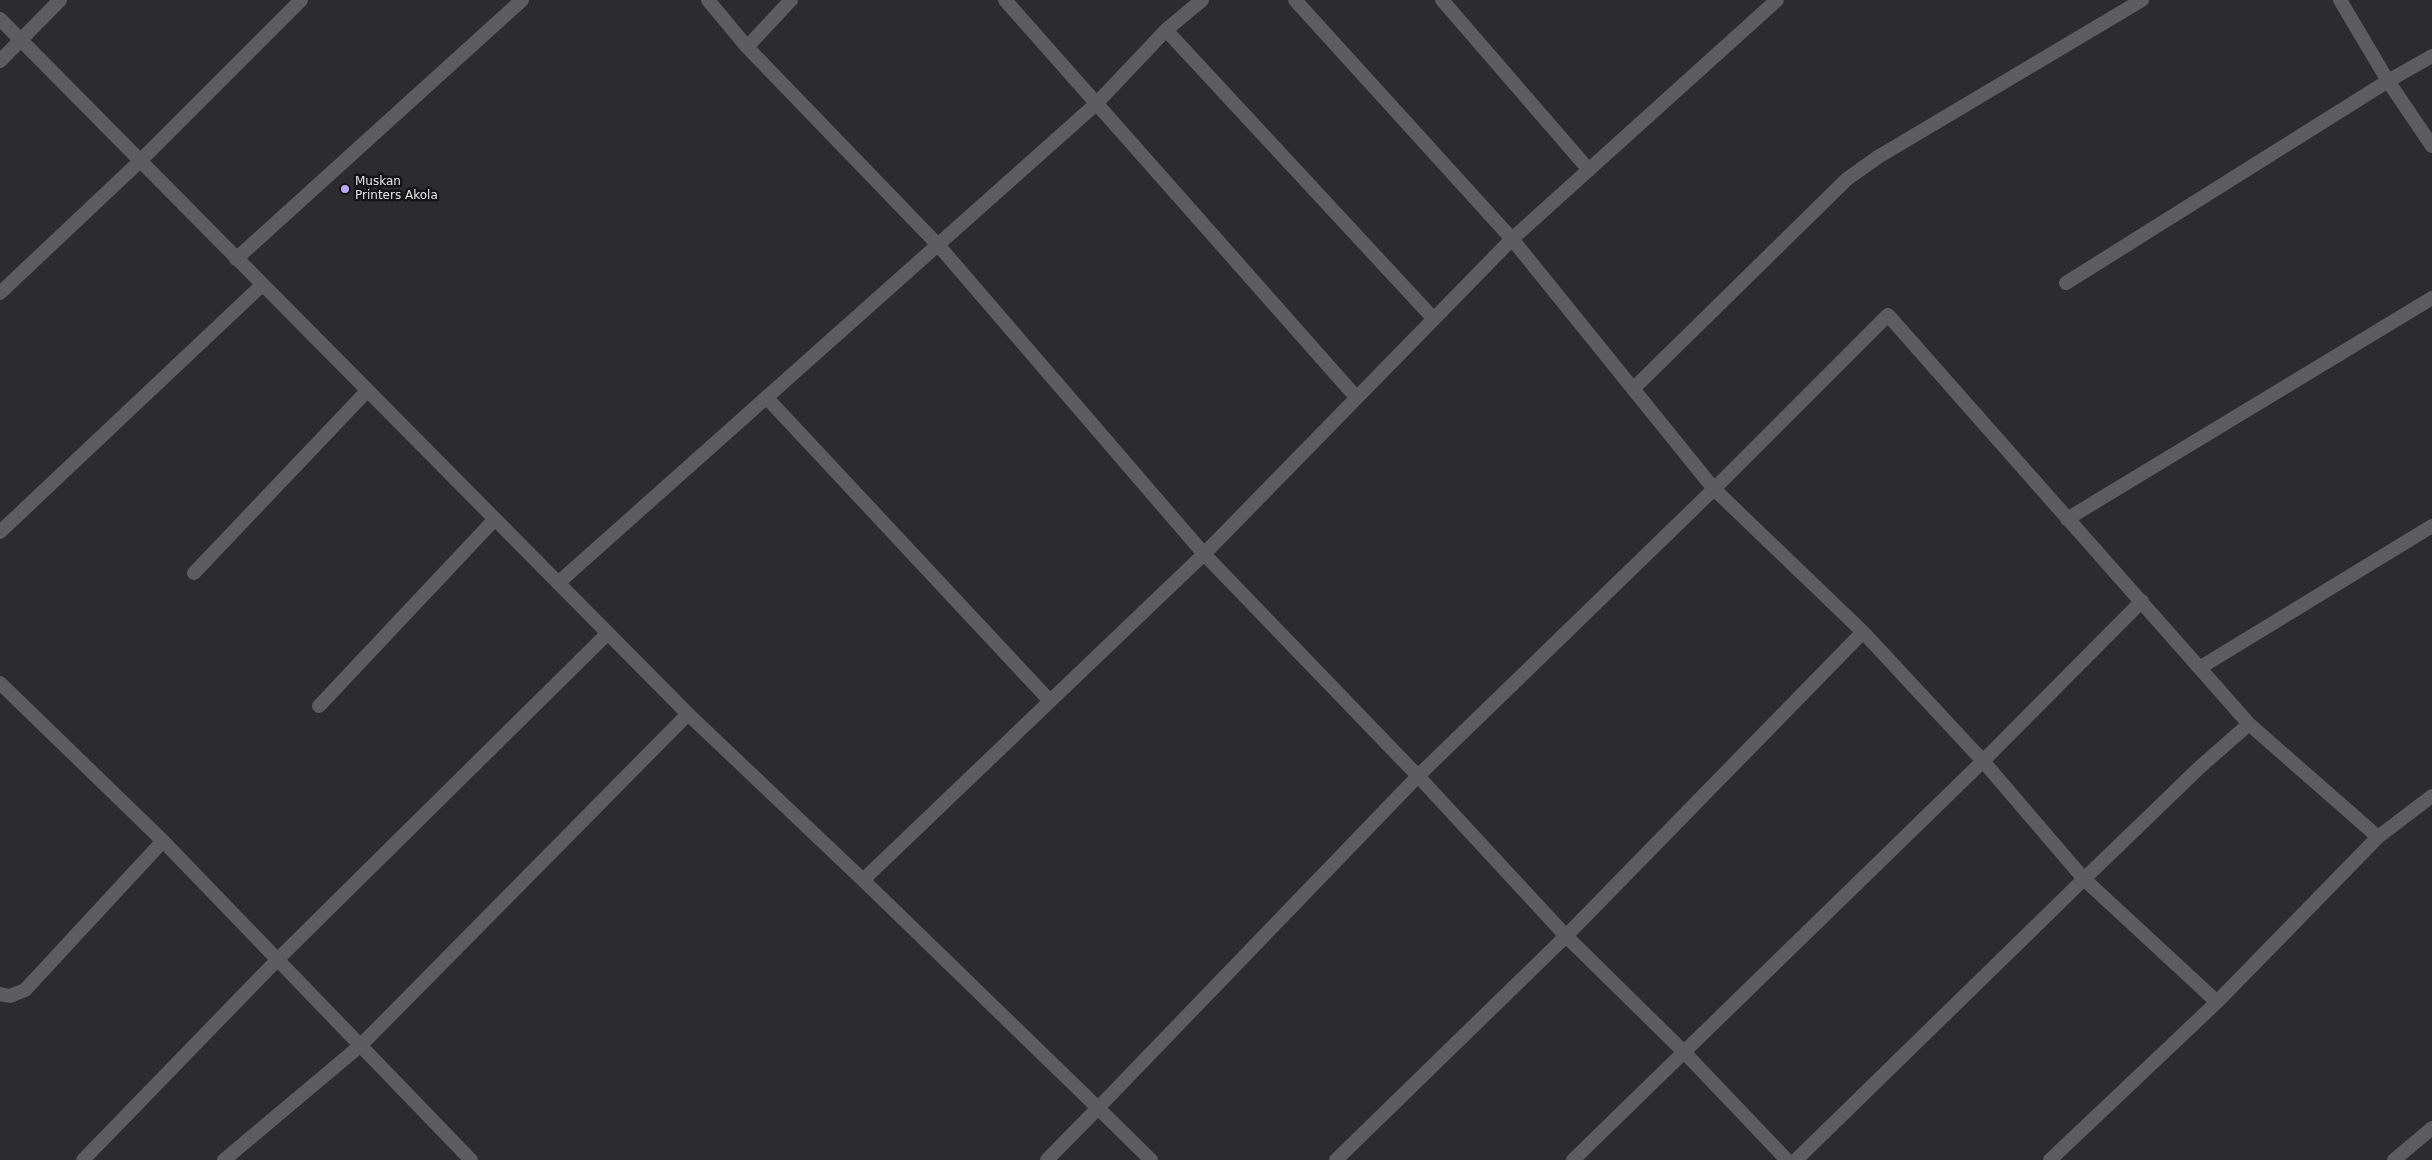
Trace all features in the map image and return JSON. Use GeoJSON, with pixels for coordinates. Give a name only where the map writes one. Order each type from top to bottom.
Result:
{"type":"FeatureCollection","features":[{"type":"Feature","properties":{"kind":"street"},"geometry":{"type":"LineString","coordinates":[[0,60],[60,0]]}},
{"type":"Feature","properties":{"kind":"street"},"geometry":{"type":"LineString","coordinates":[[0,293],[140,162],[300,0]]}},
{"type":"Feature","properties":{"kind":"street"},"geometry":{"type":"LineString","coordinates":[[236,259],[522,0]]}},
{"type":"Feature","properties":{"kind":"street"},"geometry":{"type":"LineString","coordinates":[[708,0],[747,47],[939,246],[1204,554],[1418,776],[1566,936],[1684,1052],[1786,1160]]}},
{"type":"Feature","properties":{"kind":"street"},"geometry":{"type":"LineString","coordinates":[[747,47],[791,0]]}},
{"type":"Feature","properties":{"kind":"street"},"geometry":{"type":"LineString","coordinates":[[1005,0],[1356,397]]}},
{"type":"Feature","properties":{"kind":"street"},"geometry":{"type":"LineString","coordinates":[[558,583],[939,246],[1096,104],[1166,30],[1202,0]]}},
{"type":"Feature","properties":{"kind":"street"},"geometry":{"type":"LineString","coordinates":[[1295,0],[1512,239],[1714,489],[1863,632],[1982,761],[2084,879],[2217,1002]]}},
{"type":"Feature","properties":{"kind":"street"},"geometry":{"type":"LineString","coordinates":[[1442,0],[1589,170]]}},
{"type":"Feature","properties":{"kind":"street"},"geometry":{"type":"LineString","coordinates":[[863,880],[1204,554],[1512,239],[1777,0]]}},
{"type":"Feature","properties":{"kind":"street"},"geometry":{"type":"LineString","coordinates":[[1633,389],[1847,179],[1878,157],[2142,0]]}},
{"type":"Feature","properties":{"kind":"street"},"geometry":{"type":"LineString","coordinates":[[2340,0],[2388,82],[2432,146]]}},
{"type":"Feature","properties":{"kind":"street"},"geometry":{"type":"LineString","coordinates":[[0,19],[688,714],[863,880],[1151,1160]]}},
{"type":"Feature","properties":{"kind":"street"},"geometry":{"type":"LineString","coordinates":[[1166,30],[1433,318]]}},
{"type":"Feature","properties":{"kind":"street"},"geometry":{"type":"LineString","coordinates":[[2066,283],[2432,56]]}},
{"type":"Feature","properties":{"kind":"street"},"geometry":{"type":"LineString","coordinates":[[0,532],[262,285]]}},
{"type":"Feature","properties":{"kind":"street"},"geometry":{"type":"LineString","coordinates":[[2067,519],[2432,298]]}},
{"type":"Feature","properties":{"kind":"street"},"geometry":{"type":"LineString","coordinates":[[1047,1160],[1418,776],[1714,489],[1888,315],[2067,519],[2201,667],[2249,724],[2378,837]]}},
{"type":"Feature","properties":{"kind":"street"},"geometry":{"type":"LineString","coordinates":[[194,572],[367,391]]}},
{"type":"Feature","properties":{"kind":"street"},"geometry":{"type":"LineString","coordinates":[[767,398],[1050,701]]}},
{"type":"Feature","properties":{"kind":"street"},"geometry":{"type":"LineString","coordinates":[[319,706],[495,519]]}},
{"type":"Feature","properties":{"kind":"street"},"geometry":{"type":"LineString","coordinates":[[2201,667],[2432,526]]}},
{"type":"Feature","properties":{"kind":"street"},"geometry":{"type":"LineString","coordinates":[[1573,1160],[2142,602]]}},
{"type":"Feature","properties":{"kind":"street"},"geometry":{"type":"LineString","coordinates":[[1336,1160],[1566,936],[1863,632]]}},
{"type":"Feature","properties":{"kind":"street"},"geometry":{"type":"LineString","coordinates":[[82,1160],[278,959],[608,633]]}},
{"type":"Feature","properties":{"kind":"street"},"geometry":{"type":"LineString","coordinates":[[0,683],[163,841],[471,1160]]}},
{"type":"Feature","properties":{"kind":"street"},"geometry":{"type":"LineString","coordinates":[[224,1160],[361,1046],[688,714]]}},
{"type":"Feature","properties":{"kind":"street"},"geometry":{"type":"LineString","coordinates":[[1796,1160],[2200,767],[2249,724]]}},
{"type":"Feature","properties":{"kind":"street"},"geometry":{"type":"LineString","coordinates":[[2050,1160],[2217,1002],[2378,837],[2432,796]]}},
{"type":"Feature","properties":{"kind":"street"},"geometry":{"type":"LineString","coordinates":[[0,994],[10,996],[25,990],[163,841]]}},
{"type":"Feature","properties":{"kind":"street"},"geometry":{"type":"LineString","coordinates":[[2394,1160],[2432,1128]]}},
{"type":"Feature","properties":{"kind":"place","name":"Muskan Printers Akola"},"geometry":{"type":"Point","coordinates":[345,189]}}]}
